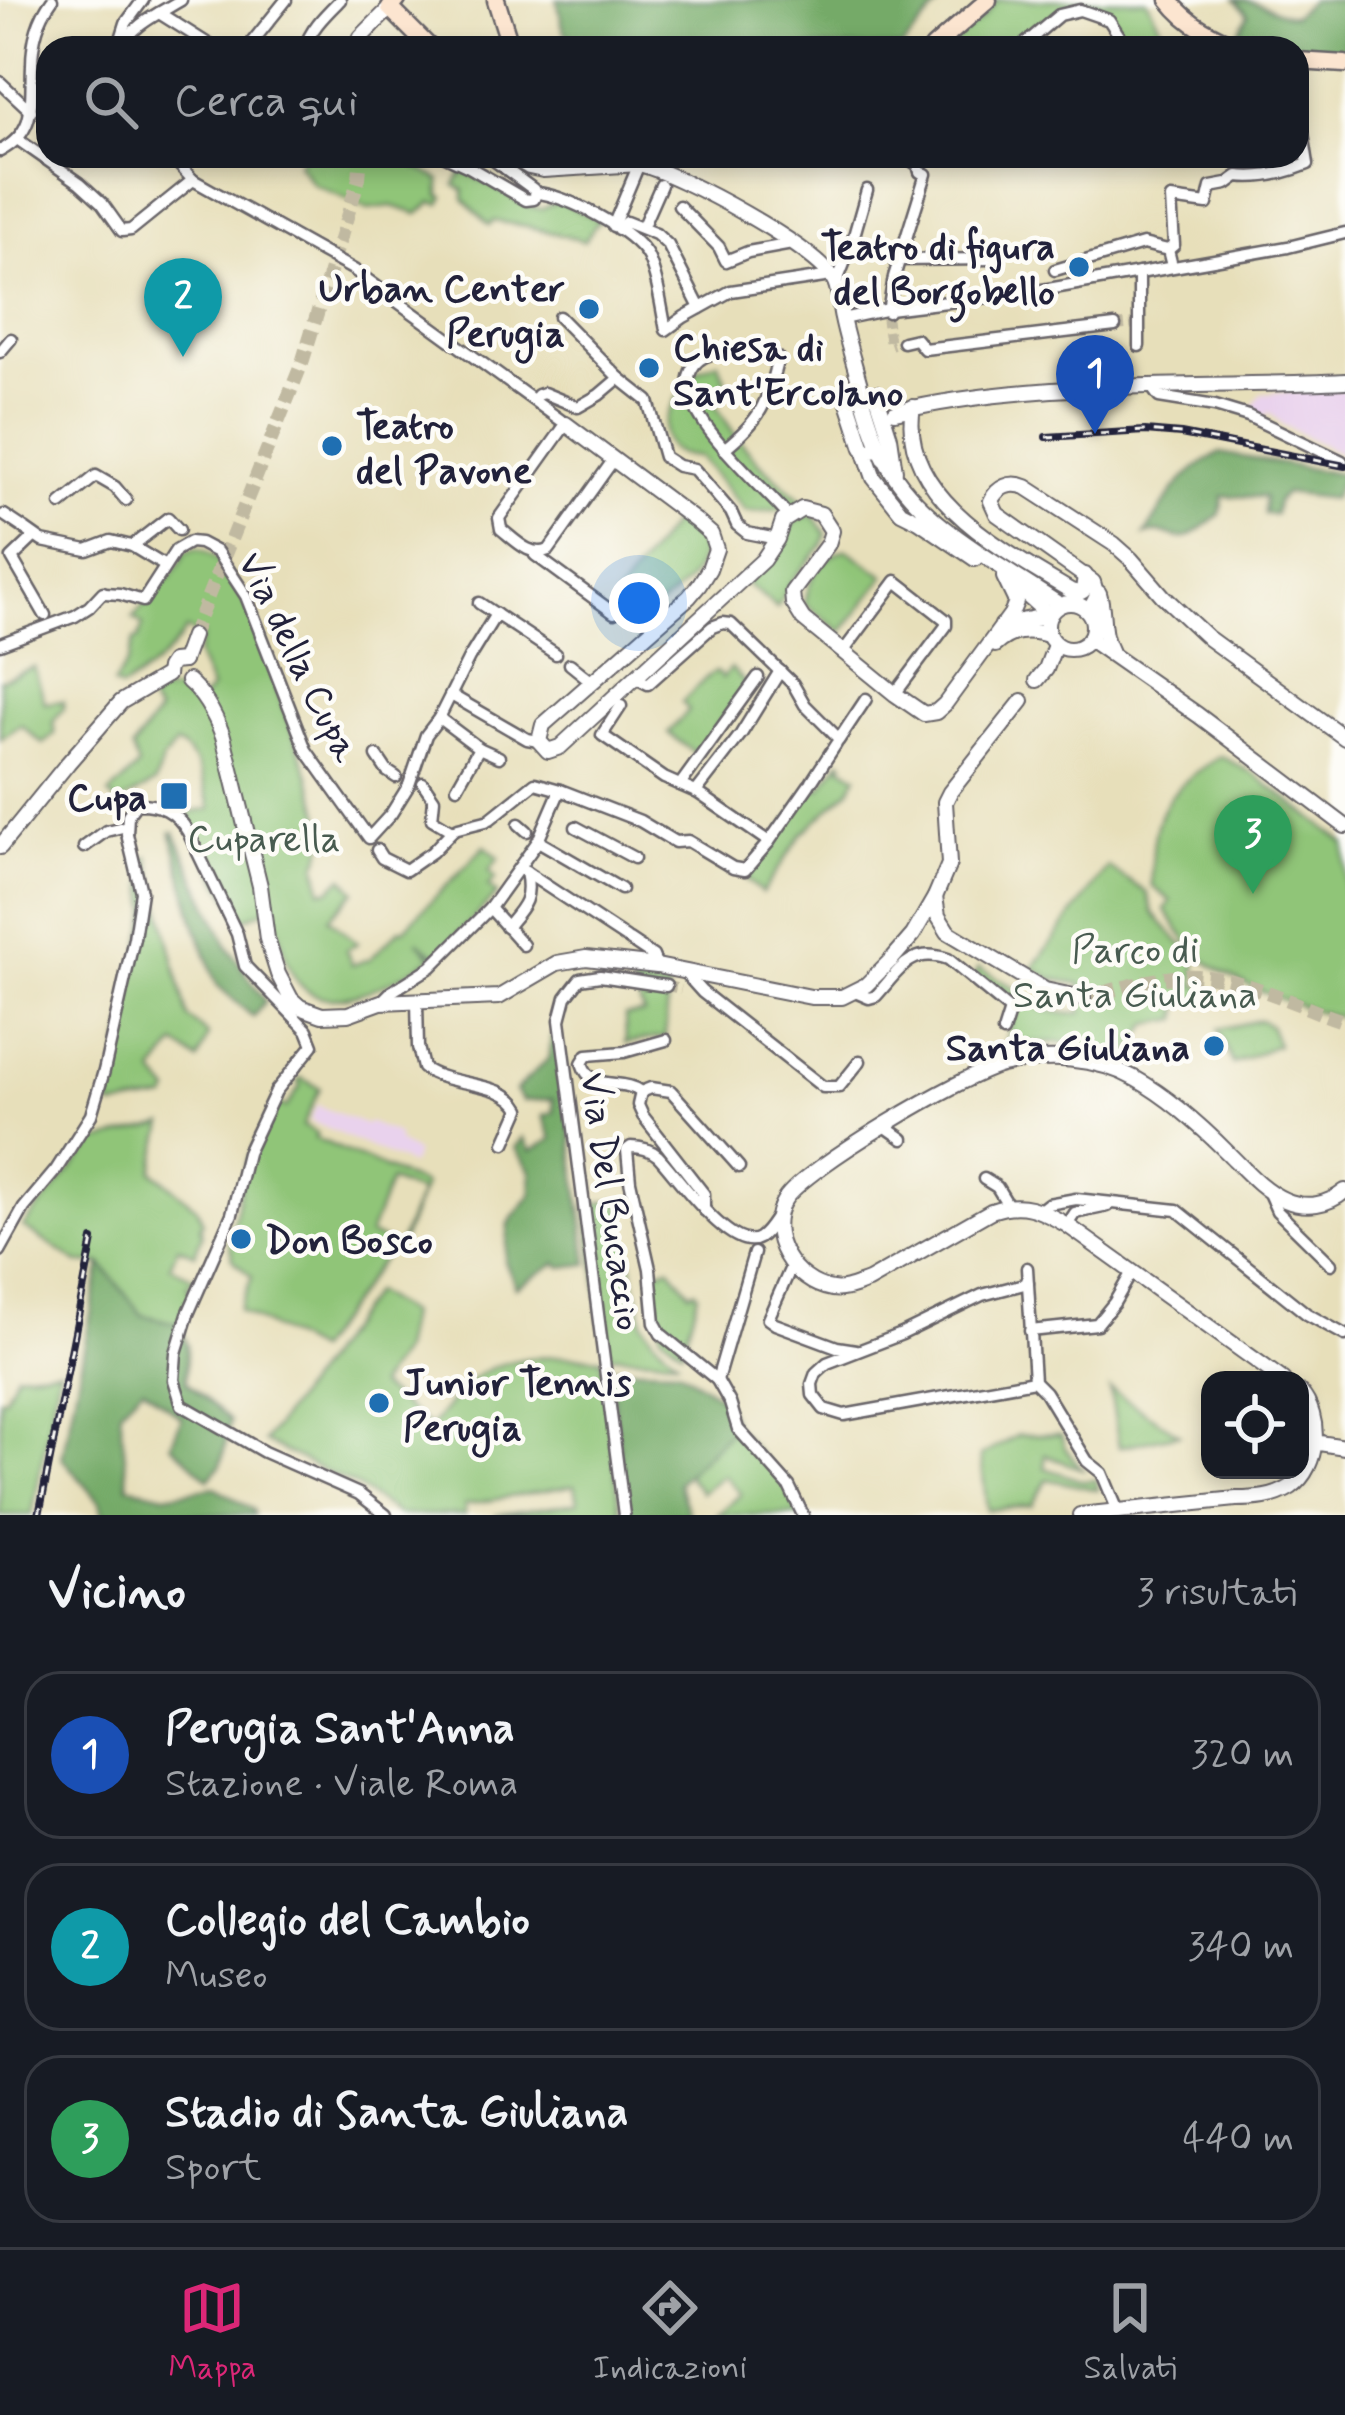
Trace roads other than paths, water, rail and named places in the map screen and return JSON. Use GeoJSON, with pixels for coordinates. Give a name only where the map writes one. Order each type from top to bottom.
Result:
{"type":"FeatureCollection","features":[{"type":"Feature","properties":{"kind":"main road"},"geometry":{"type":"LineString","coordinates":[[496,0],[507,36]]}},
{"type":"Feature","properties":{"kind":"main road"},"geometry":{"type":"LineString","coordinates":[[947,36],[988,0]]}},
{"type":"Feature","properties":{"kind":"main road"},"geometry":{"type":"LineString","coordinates":[[1169,0],[1195,25],[1218,36]]}},
{"type":"Feature","properties":{"kind":"main road"},"geometry":{"type":"LineString","coordinates":[[394,4],[420,36]]}},
{"type":"Feature","properties":{"kind":"main road"},"geometry":{"type":"LineString","coordinates":[[1309,62],[1345,64]]}},
{"type":"Feature","properties":{"kind":"street"},"geometry":{"type":"LineString","coordinates":[[123,36],[126,23],[143,0]]}},
{"type":"Feature","properties":{"kind":"street"},"geometry":{"type":"LineString","coordinates":[[127,36],[181,0]]}},
{"type":"Feature","properties":{"kind":"street"},"geometry":{"type":"LineString","coordinates":[[257,36],[286,0]]}},
{"type":"Feature","properties":{"kind":"street"},"geometry":{"type":"LineString","coordinates":[[311,36],[340,0]]}},
{"type":"Feature","properties":{"kind":"street"},"geometry":{"type":"LineString","coordinates":[[0,151],[17,139],[31,111],[33,46],[49,3]]}},
{"type":"Feature","properties":{"kind":"street"},"geometry":{"type":"LineString","coordinates":[[369,36],[394,4]]}},
{"type":"Feature","properties":{"kind":"street"},"geometry":{"type":"LineString","coordinates":[[1034,36],[1059,15],[1080,10],[1109,20],[1119,36]]}},
{"type":"Feature","properties":{"kind":"street"},"geometry":{"type":"LineString","coordinates":[[159,13],[196,36]]}},
{"type":"Feature","properties":{"kind":"street"},"geometry":{"type":"LineString","coordinates":[[0,82],[31,111]]}},
{"type":"Feature","properties":{"kind":"street"},"geometry":{"type":"LineString","coordinates":[[17,139],[36,151]]}},
{"type":"Feature","properties":{"kind":"street"},"geometry":{"type":"LineString","coordinates":[[61,168],[126,231],[193,180]]}},
{"type":"Feature","properties":{"kind":"street"},"geometry":{"type":"LineString","coordinates":[[182,168],[193,180],[354,270],[711,534],[716,549],[709,569],[689,597],[543,725],[539,741],[544,749],[555,751],[723,623],[731,624],[780,671],[837,742]]}},
{"type":"Feature","properties":{"kind":"street"},"geometry":{"type":"LineString","coordinates":[[472,168],[526,200],[534,199],[536,193]]}},
{"type":"Feature","properties":{"kind":"street"},"geometry":{"type":"LineString","coordinates":[[506,168],[536,193],[574,204],[642,247],[650,260],[666,330],[747,287],[834,280]]}},
{"type":"Feature","properties":{"kind":"street"},"geometry":{"type":"LineString","coordinates":[[534,168],[575,168]]}},
{"type":"Feature","properties":{"kind":"street"},"geometry":{"type":"LineString","coordinates":[[616,227],[638,168]]}},
{"type":"Feature","properties":{"kind":"street"},"geometry":{"type":"LineString","coordinates":[[651,168],[693,185],[793,244],[834,280],[853,358],[851,382],[890,437],[895,476]]}},
{"type":"Feature","properties":{"kind":"street"},"geometry":{"type":"LineString","coordinates":[[888,312],[926,174],[919,168]]}},
{"type":"Feature","properties":{"kind":"street"},"geometry":{"type":"LineString","coordinates":[[1168,250],[1174,245],[1171,200],[1207,204],[1211,187],[1238,176],[1298,168]]}},
{"type":"Feature","properties":{"kind":"street"},"geometry":{"type":"LineString","coordinates":[[642,228],[662,184]]}},
{"type":"Feature","properties":{"kind":"street"},"geometry":{"type":"LineString","coordinates":[[834,280],[851,246],[867,190]]}},
{"type":"Feature","properties":{"kind":"street"},"geometry":{"type":"LineString","coordinates":[[679,206],[726,261],[793,244]]}},
{"type":"Feature","properties":{"kind":"street"},"geometry":{"type":"LineString","coordinates":[[616,227],[626,222],[656,234],[668,245],[700,308]]}},
{"type":"Feature","properties":{"kind":"street"},"geometry":{"type":"LineString","coordinates":[[842,319],[1031,292],[1288,247],[1345,232]]}},
{"type":"Feature","properties":{"kind":"street"},"geometry":{"type":"LineString","coordinates":[[1055,270],[1143,244],[1168,250]]}},
{"type":"Feature","properties":{"kind":"street"},"geometry":{"type":"LineString","coordinates":[[851,246],[899,260],[994,259]]}},
{"type":"Feature","properties":{"kind":"street"},"geometry":{"type":"LineString","coordinates":[[1168,250],[1172,266]]}},
{"type":"Feature","properties":{"kind":"street"},"geometry":{"type":"LineString","coordinates":[[1139,273],[1135,324],[1139,346]]}},
{"type":"Feature","properties":{"kind":"street"},"geometry":{"type":"LineString","coordinates":[[559,317],[648,401],[664,457],[694,469],[747,533],[777,539]]}},
{"type":"Feature","properties":{"kind":"street"},"geometry":{"type":"LineString","coordinates":[[898,343],[916,339],[924,350],[1115,326]]}},
{"type":"Feature","properties":{"kind":"street"},"geometry":{"type":"LineString","coordinates":[[0,352],[11,339]]}},
{"type":"Feature","properties":{"kind":"street"},"geometry":{"type":"LineString","coordinates":[[717,352],[694,364],[689,374],[690,399],[724,448],[788,516]]}},
{"type":"Feature","properties":{"kind":"street"},"geometry":{"type":"LineString","coordinates":[[724,448],[758,419],[778,358]]}},
{"type":"Feature","properties":{"kind":"street"},"geometry":{"type":"LineString","coordinates":[[853,358],[861,364],[863,448],[874,452],[920,506],[1053,628]]}},
{"type":"Feature","properties":{"kind":"street"},"geometry":{"type":"LineString","coordinates":[[534,400],[544,393],[578,407],[619,378]]}},
{"type":"Feature","properties":{"kind":"street"},"geometry":{"type":"LineString","coordinates":[[895,412],[957,399],[1150,385],[1345,381]]}},
{"type":"Feature","properties":{"kind":"street"},"geometry":{"type":"LineString","coordinates":[[1150,385],[1160,397],[1248,416],[1342,460]]}},
{"type":"Feature","properties":{"kind":"street"},"geometry":{"type":"LineString","coordinates":[[914,407],[912,444],[941,496],[979,532],[1047,577],[1053,628]]}},
{"type":"Feature","properties":{"kind":"street"},"geometry":{"type":"LineString","coordinates":[[566,424],[500,518],[501,530],[614,613]]}},
{"type":"Feature","properties":{"kind":"street"},"geometry":{"type":"LineString","coordinates":[[874,452],[891,489],[919,521],[1032,597],[1053,628]]}},
{"type":"Feature","properties":{"kind":"street"},"geometry":{"type":"LineString","coordinates":[[532,553],[549,550],[614,459]]}},
{"type":"Feature","properties":{"kind":"street"},"geometry":{"type":"LineString","coordinates":[[62,504],[96,476],[126,500]]}},
{"type":"Feature","properties":{"kind":"street"},"geometry":{"type":"LineString","coordinates":[[640,684],[763,560],[783,521],[802,509],[813,510],[826,518],[831,537],[792,592],[793,603],[803,619],[843,652],[872,689],[895,694],[918,711],[931,714],[945,704],[980,655],[1102,604],[1092,582],[997,514],[991,501],[997,492],[1015,484],[1114,544],[1208,638],[1345,738]]}},
{"type":"Feature","properties":{"kind":"street"},"geometry":{"type":"LineString","coordinates":[[4,515],[54,544],[87,550],[111,541],[132,546],[165,566]]}},
{"type":"Feature","properties":{"kind":"street"},"geometry":{"type":"LineString","coordinates":[[132,546],[168,518],[185,536]]}},
{"type":"Feature","properties":{"kind":"street"},"geometry":{"type":"LineString","coordinates":[[0,644],[48,620],[12,558],[27,531]]}},
{"type":"Feature","properties":{"kind":"street","name":"Via della Cupa"},"geometry":{"type":"LineString","coordinates":[[48,620],[75,616],[104,593],[143,601],[185,536],[217,552],[246,596],[306,751],[369,838],[413,781]]}},
{"type":"Feature","properties":{"kind":"street"},"geometry":{"type":"LineString","coordinates":[[1004,578],[1016,602],[1053,628],[1114,656],[1345,826]]}},
{"type":"Feature","properties":{"kind":"street"},"geometry":{"type":"LineString","coordinates":[[843,652],[896,581],[946,620],[895,694]]}},
{"type":"Feature","properties":{"kind":"street"},"geometry":{"type":"LineString","coordinates":[[1053,628],[1092,582]]}},
{"type":"Feature","properties":{"kind":"street"},"geometry":{"type":"LineString","coordinates":[[479,603],[556,654]]}},
{"type":"Feature","properties":{"kind":"street"},"geometry":{"type":"LineString","coordinates":[[413,781],[426,735],[496,614]]}},
{"type":"Feature","properties":{"kind":"street"},"geometry":{"type":"LineString","coordinates":[[183,661],[192,636]]}},
{"type":"Feature","properties":{"kind":"street"},"geometry":{"type":"LineString","coordinates":[[0,847],[121,702],[167,675],[176,660],[191,669],[182,684],[167,675]]}},
{"type":"Feature","properties":{"kind":"street"},"geometry":{"type":"LineString","coordinates":[[570,664],[591,681]]}},
{"type":"Feature","properties":{"kind":"street"},"geometry":{"type":"LineString","coordinates":[[696,792],[741,734],[780,671]]}},
{"type":"Feature","properties":{"kind":"street"},"geometry":{"type":"LineString","coordinates":[[680,785],[758,677]]}},
{"type":"Feature","properties":{"kind":"street"},"geometry":{"type":"LineString","coordinates":[[188,680],[215,716],[223,736],[260,886],[267,939],[284,989],[300,1007],[322,1015],[348,1014],[381,1002],[499,997],[557,963],[586,958],[657,966],[811,997],[855,992],[913,935],[935,897],[947,874],[946,802],[950,792],[1022,701]]}},
{"type":"Feature","properties":{"kind":"street"},"geometry":{"type":"LineString","coordinates":[[377,850],[382,858],[406,870],[454,830],[488,820],[535,783],[626,814],[675,842],[688,841],[733,868],[745,870],[811,783],[872,689]]}},
{"type":"Feature","properties":{"kind":"street"},"geometry":{"type":"LineString","coordinates":[[451,695],[539,741]]}},
{"type":"Feature","properties":{"kind":"street"},"geometry":{"type":"LineString","coordinates":[[621,706],[602,735],[769,842]]}},
{"type":"Feature","properties":{"kind":"street"},"geometry":{"type":"LineString","coordinates":[[439,718],[499,757]]}},
{"type":"Feature","properties":{"kind":"street"},"geometry":{"type":"LineString","coordinates":[[457,787],[479,748]]}},
{"type":"Feature","properties":{"kind":"street"},"geometry":{"type":"LineString","coordinates":[[377,756],[387,771],[413,781],[434,799],[432,819],[454,830]]}},
{"type":"Feature","properties":{"kind":"street"},"geometry":{"type":"LineString","coordinates":[[560,790],[563,819]]}},
{"type":"Feature","properties":{"kind":"street"},"geometry":{"type":"LineString","coordinates":[[0,1252],[24,1208],[80,1134],[98,1094],[141,892],[128,815],[136,804],[175,813],[242,946],[244,966],[307,1030],[313,1045],[276,1091],[247,1153],[232,1214],[188,1314],[176,1353],[174,1380],[182,1406],[264,1452],[359,1494],[386,1515]]}},
{"type":"Feature","properties":{"kind":"street"},"geometry":{"type":"LineString","coordinates":[[381,1002],[431,967],[490,908],[523,871],[532,835],[563,819]]}},
{"type":"Feature","properties":{"kind":"street"},"geometry":{"type":"LineString","coordinates":[[563,819],[634,858]]}},
{"type":"Feature","properties":{"kind":"street"},"geometry":{"type":"LineString","coordinates":[[84,847],[106,831],[127,826]]}},
{"type":"Feature","properties":{"kind":"street"},"geometry":{"type":"LineString","coordinates":[[532,835],[622,889]]}},
{"type":"Feature","properties":{"kind":"street"},"geometry":{"type":"LineString","coordinates":[[506,927],[525,906],[530,889],[523,871]]}},
{"type":"Feature","properties":{"kind":"street"},"geometry":{"type":"LineString","coordinates":[[523,871],[653,956],[657,966]]}},
{"type":"Feature","properties":{"kind":"street"},"geometry":{"type":"LineString","coordinates":[[935,897],[938,916],[948,932],[1045,990],[1083,998]]}},
{"type":"Feature","properties":{"kind":"street"},"geometry":{"type":"LineString","coordinates":[[490,908],[523,945]]}},
{"type":"Feature","properties":{"kind":"street"},"geometry":{"type":"LineString","coordinates":[[913,935],[948,932]]}},
{"type":"Feature","properties":{"kind":"street"},"geometry":{"type":"LineString","coordinates":[[242,946],[252,939],[267,939]]}},
{"type":"Feature","properties":{"kind":"street"},"geometry":{"type":"LineString","coordinates":[[855,992],[876,996],[909,960],[922,954],[938,956],[948,959],[1010,1010],[1003,1031]]}},
{"type":"Feature","properties":{"kind":"street"},"geometry":{"type":"LineString","coordinates":[[684,972],[702,992],[823,1087],[838,1087],[860,1060]]}},
{"type":"Feature","properties":{"kind":"street","name":"Via Del Bucaccio"},"geometry":{"type":"LineString","coordinates":[[624,1515],[560,1021],[566,998],[580,980],[600,976],[662,986]]}},
{"type":"Feature","properties":{"kind":"street"},"geometry":{"type":"LineString","coordinates":[[681,989],[702,992]]}},
{"type":"Feature","properties":{"kind":"street"},"geometry":{"type":"LineString","coordinates":[[417,1000],[423,1067],[433,1075],[494,1090],[517,1102],[520,1109],[506,1143]]}},
{"type":"Feature","properties":{"kind":"street"},"geometry":{"type":"LineString","coordinates":[[641,1092],[634,1086],[597,1083],[586,1075],[587,1054],[624,1052],[666,1040]]}},
{"type":"Feature","properties":{"kind":"street"},"geometry":{"type":"LineString","coordinates":[[803,1515],[789,1486],[738,1429],[716,1380],[655,1324],[650,1269],[630,1181],[627,1150],[631,1147],[655,1152],[704,1211],[746,1240],[755,1240],[800,1181],[974,1075],[1033,1060],[1073,1060],[1107,1067],[1148,1086],[1268,1191],[1287,1202],[1323,1204],[1345,1191]]}},
{"type":"Feature","properties":{"kind":"street"},"geometry":{"type":"LineString","coordinates":[[641,1092],[651,1088],[671,1091],[739,1167]]}},
{"type":"Feature","properties":{"kind":"street"},"geometry":{"type":"LineString","coordinates":[[641,1092],[638,1105],[643,1116],[704,1194],[704,1211]]}},
{"type":"Feature","properties":{"kind":"street"},"geometry":{"type":"LineString","coordinates":[[886,1126],[903,1139]]}},
{"type":"Feature","properties":{"kind":"street"},"geometry":{"type":"LineString","coordinates":[[984,1179],[997,1187],[1008,1205]]}},
{"type":"Feature","properties":{"kind":"street"},"geometry":{"type":"LineString","coordinates":[[1268,1191],[1277,1210],[1331,1264]]}},
{"type":"Feature","properties":{"kind":"street"},"geometry":{"type":"LineString","coordinates":[[1040,1211],[1048,1204],[1076,1199],[1168,1208],[1184,1214],[1307,1314],[1345,1335]]}},
{"type":"Feature","properties":{"kind":"street"},"geometry":{"type":"LineString","coordinates":[[1067,1225],[1075,1213],[1117,1204]]}},
{"type":"Feature","properties":{"kind":"street"},"geometry":{"type":"LineString","coordinates":[[778,1215],[779,1240],[792,1265],[808,1281],[835,1290],[868,1281],[991,1211],[1008,1205],[1040,1211],[1067,1225],[1270,1371]]}},
{"type":"Feature","properties":{"kind":"street"},"geometry":{"type":"LineString","coordinates":[[716,1380],[754,1253]]}},
{"type":"Feature","properties":{"kind":"street"},"geometry":{"type":"LineString","coordinates":[[792,1265],[768,1319],[860,1351]]}},
{"type":"Feature","properties":{"kind":"street"},"geometry":{"type":"LineString","coordinates":[[1027,1268],[1034,1381],[1087,1461],[1102,1473],[1124,1512]]}},
{"type":"Feature","properties":{"kind":"street"},"geometry":{"type":"LineString","coordinates":[[1030,1331],[1097,1324],[1132,1272]]}},
{"type":"Feature","properties":{"kind":"street"},"geometry":{"type":"LineString","coordinates":[[1028,1283],[982,1295],[827,1363],[816,1373],[813,1395],[824,1409],[844,1415],[1034,1381]]}},
{"type":"Feature","properties":{"kind":"street"},"geometry":{"type":"LineString","coordinates":[[1079,1515],[1261,1499],[1290,1487],[1305,1471],[1313,1442],[1314,1416],[1309,1403]]}},
{"type":"Feature","properties":{"kind":"street"},"geometry":{"type":"LineString","coordinates":[[1309,1430],[1313,1442],[1309,1449]]}},
{"type":"Feature","properties":{"kind":"street"},"geometry":{"type":"LineString","coordinates":[[1313,1442],[1345,1447]]}},
{"type":"Feature","properties":{"kind":"street"},"geometry":{"type":"LineString","coordinates":[[1236,1499],[1284,1479]]}},
{"type":"Feature","properties":{"kind":"tunnel"},"geometry":{"type":"LineString","coordinates":[[192,636],[302,363],[360,168]]}},
{"type":"Feature","properties":{"kind":"tunnel"},"geometry":{"type":"LineString","coordinates":[[886,316],[893,344]]}},
{"type":"Feature","properties":{"kind":"tunnel"},"geometry":{"type":"LineString","coordinates":[[1115,326],[1134,324]]}},
{"type":"Feature","properties":{"kind":"tunnel"},"geometry":{"type":"LineString","coordinates":[[1083,998],[1159,979],[1204,976],[1245,985],[1345,1022]]}},
{"type":"Feature","properties":{"kind":"tunnel"},"geometry":{"type":"LineString","coordinates":[[666,986],[681,989]]}},
{"type":"Feature","properties":{"kind":"railway"},"geometry":{"type":"LineString","coordinates":[[1046,437],[1145,431],[1181,434],[1345,466]]}},
{"type":"Feature","properties":{"kind":"railway"},"geometry":{"type":"LineString","coordinates":[[39,1515],[93,1240]]}},
{"type":"Feature","properties":{"kind":"place","name":"Teatro di figura del Borgobello"},"geometry":{"type":"Point","coordinates":[1079,267]}},
{"type":"Feature","properties":{"kind":"place","name":"Urban Center Perugia"},"geometry":{"type":"Point","coordinates":[589,309]}},
{"type":"Feature","properties":{"kind":"place","name":"Collegio del Cambio"},"geometry":{"type":"Point","coordinates":[183,357]}},
{"type":"Feature","properties":{"kind":"place","name":"Chiesa di Sant'Ercolano"},"geometry":{"type":"Point","coordinates":[649,368]}},
{"type":"Feature","properties":{"kind":"place","name":"Perugia Sant'Anna"},"geometry":{"type":"Point","coordinates":[1095,434]}},
{"type":"Feature","properties":{"kind":"place","name":"Teatro del Pavone"},"geometry":{"type":"Point","coordinates":[332,446]}},
{"type":"Feature","properties":{"kind":"place","name":"Cupa"},"geometry":{"type":"Point","coordinates":[174,796]}},
{"type":"Feature","properties":{"kind":"place","name":"Stadio di Santa Giuliana"},"geometry":{"type":"Point","coordinates":[1253,894]}},
{"type":"Feature","properties":{"kind":"place","name":"Santa Giuliana"},"geometry":{"type":"Point","coordinates":[1214,1046]}},
{"type":"Feature","properties":{"kind":"place","name":"Don Bosco"},"geometry":{"type":"Point","coordinates":[241,1239]}},
{"type":"Feature","properties":{"kind":"place","name":"Junior Tennis Perugia"},"geometry":{"type":"Point","coordinates":[379,1403]}},
{"type":"Feature","properties":{"kind":"park label","name":"Cuparella"},"geometry":{"type":"Point","coordinates":[264,837]}},
{"type":"Feature","properties":{"kind":"park label","name":"Parco di Santa Giuliana"},"geometry":{"type":"Point","coordinates":[1135,970]}}]}
